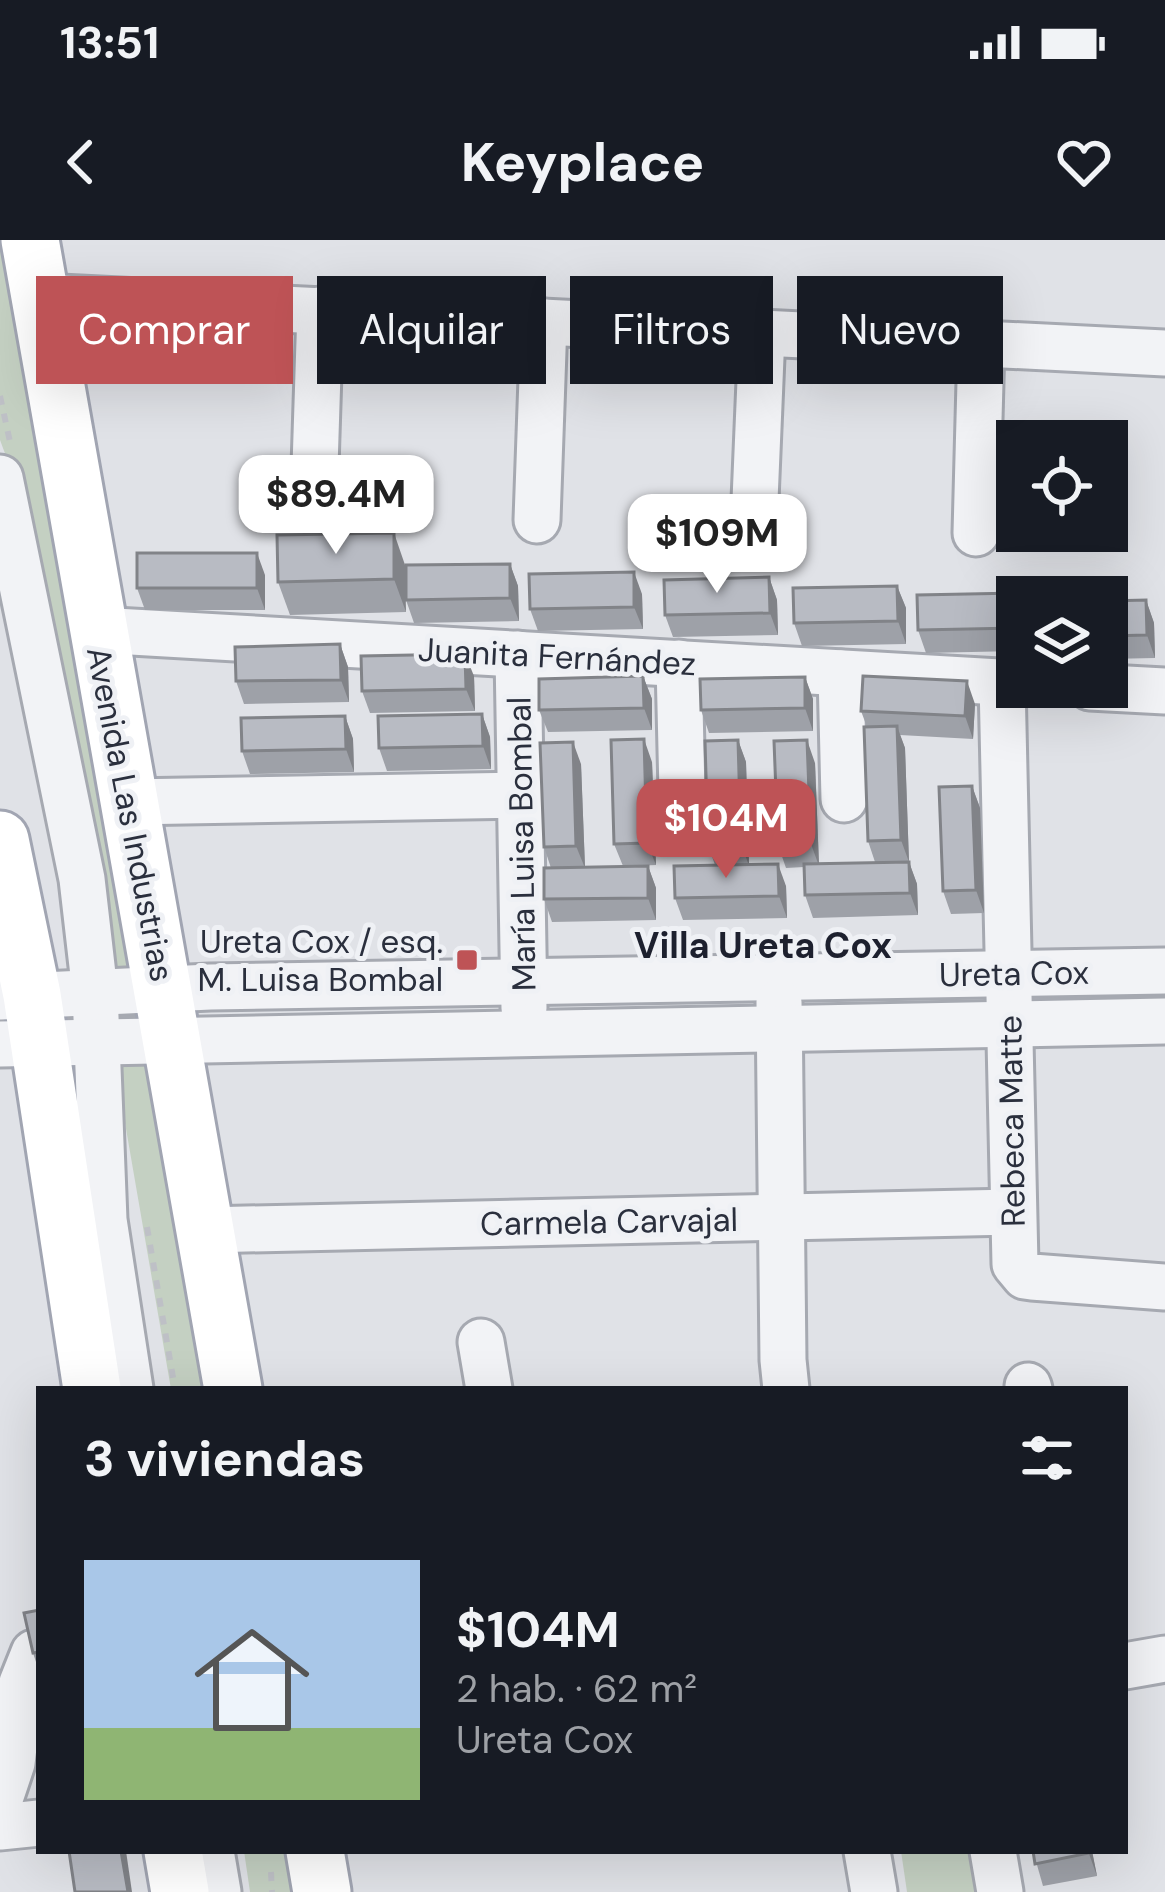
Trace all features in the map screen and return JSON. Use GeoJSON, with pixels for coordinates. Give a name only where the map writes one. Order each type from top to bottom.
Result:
{"type":"FeatureCollection","features":[{"type":"Feature","properties":{"kind":"main road","name":"Avenida Las Industrias"},"geometry":{"type":"LineString","coordinates":[[30,240],[36,276]]}},
{"type":"Feature","properties":{"kind":"main road","name":"Avenida Las Industrias"},"geometry":{"type":"LineString","coordinates":[[55,384],[232,1386]]}},
{"type":"Feature","properties":{"kind":"main road"},"geometry":{"type":"LineString","coordinates":[[0,840],[53,1019],[92,1386]]}},
{"type":"Feature","properties":{"kind":"main road"},"geometry":{"type":"LineString","coordinates":[[174,1854],[181,1892]]}},
{"type":"Feature","properties":{"kind":"main road"},"geometry":{"type":"LineString","coordinates":[[316,1854],[322,1892]]}},
{"type":"Feature","properties":{"kind":"street"},"geometry":{"type":"LineString","coordinates":[[1003,345],[1165,353]]}},
{"type":"Feature","properties":{"kind":"street"},"geometry":{"type":"LineString","coordinates":[[314,498],[318,384]]}},
{"type":"Feature","properties":{"kind":"street"},"geometry":{"type":"LineString","coordinates":[[537,520],[542,384]]}},
{"type":"Feature","properties":{"kind":"street"},"geometry":{"type":"LineString","coordinates":[[754,524],[760,384]]}},
{"type":"Feature","properties":{"kind":"street"},"geometry":{"type":"LineString","coordinates":[[976,533],[980,384]]}},
{"type":"Feature","properties":{"kind":"street"},"geometry":{"type":"LineString","coordinates":[[0,478],[68,795],[53,1019],[115,1386]]}},
{"type":"Feature","properties":{"kind":"street"},"geometry":{"type":"LineString","coordinates":[[0,543],[65,876],[53,1019],[104,1220],[130,1386]]}},
{"type":"Feature","properties":{"kind":"street","name":"Juanita Fernández"},"geometry":{"type":"LineString","coordinates":[[97,630],[996,681]]}},
{"type":"Feature","properties":{"kind":"street","name":"María Luisa Bombal"},"geometry":{"type":"LineString","coordinates":[[518,654],[525,1035]]}},
{"type":"Feature","properties":{"kind":"street"},"geometry":{"type":"LineString","coordinates":[[679,663],[682,793]]}},
{"type":"Feature","properties":{"kind":"street"},"geometry":{"type":"LineString","coordinates":[[842,673],[844,800]]}},
{"type":"Feature","properties":{"kind":"street"},"geometry":{"type":"LineString","coordinates":[[1128,690],[1165,692]]}},
{"type":"Feature","properties":{"kind":"street","name":"Rebeca Matte"},"geometry":{"type":"LineString","coordinates":[[1010,708],[1014,1257],[1018,1271],[1032,1277],[1165,1287]]}},
{"type":"Feature","properties":{"kind":"street"},"geometry":{"type":"LineString","coordinates":[[129,802],[520,795]]}},
{"type":"Feature","properties":{"kind":"street","name":"Ureta Cox"},"geometry":{"type":"LineString","coordinates":[[53,1019],[524,981],[1165,971]]}},
{"type":"Feature","properties":{"kind":"street"},"geometry":{"type":"LineString","coordinates":[[779,976],[786,1386]]}},
{"type":"Feature","properties":{"kind":"street","name":"Ureta Cox"},"geometry":{"type":"LineString","coordinates":[[168,1013],[525,1035],[1165,1021]]}},
{"type":"Feature","properties":{"kind":"street","name":"Carmela Carvajal"},"geometry":{"type":"LineString","coordinates":[[205,1230],[1013,1212]]}},
{"type":"Feature","properties":{"kind":"street"},"geometry":{"type":"LineString","coordinates":[[481,1342],[488,1386]]}},
{"type":"Feature","properties":{"kind":"street"},"geometry":{"type":"LineString","coordinates":[[0,1799],[27,1732],[22,1683],[34,1653]]}},
{"type":"Feature","properties":{"kind":"street"},"geometry":{"type":"LineString","coordinates":[[1128,1665],[1165,1659]]}},
{"type":"Feature","properties":{"kind":"street"},"geometry":{"type":"LineString","coordinates":[[0,1827],[36,1823]]}},
{"type":"Feature","properties":{"kind":"street"},"geometry":{"type":"LineString","coordinates":[[212,1854],[218,1892]]}},
{"type":"Feature","properties":{"kind":"street"},"geometry":{"type":"LineString","coordinates":[[230,1854],[236,1892]]}},
{"type":"Feature","properties":{"kind":"street"},"geometry":{"type":"LineString","coordinates":[[868,1854],[874,1892]]}},
{"type":"Feature","properties":{"kind":"street"},"geometry":{"type":"LineString","coordinates":[[994,1854],[1000,1892]]}},
{"type":"Feature","properties":{"kind":"green space"},"geometry":{"type":"Polygon","coordinates":[[[0,240],[18,240],[36,343],[36,384],[43,384],[218,1386],[170,1386],[13,475],[0,440],[0,240]]]}},
{"type":"Feature","properties":{"kind":"green space"},"geometry":{"type":"Polygon","coordinates":[[[244,1854],[301,1854],[307,1892],[250,1892],[244,1854]]]}},
{"type":"Feature","properties":{"kind":"green space"},"geometry":{"type":"Polygon","coordinates":[[[901,1854],[1005,1854],[1011,1892],[907,1892],[901,1854]]]}},
{"type":"Feature","properties":{"kind":"building"},"geometry":{"type":"Polygon","coordinates":[[[394,533],[394,579],[278,582],[277,535],[394,533]]]}},
{"type":"Feature","properties":{"kind":"building"},"geometry":{"type":"Polygon","coordinates":[[[137,553],[257,553],[257,588],[137,588],[137,553]]]}},
{"type":"Feature","properties":{"kind":"building"},"geometry":{"type":"Polygon","coordinates":[[[510,564],[510,598],[406,600],[406,565],[510,564]]]}},
{"type":"Feature","properties":{"kind":"building"},"geometry":{"type":"Polygon","coordinates":[[[634,572],[634,607],[530,609],[529,574],[634,572]]]}},
{"type":"Feature","properties":{"kind":"building"},"geometry":{"type":"Polygon","coordinates":[[[769,577],[770,613],[665,615],[664,580],[769,577]]]}},
{"type":"Feature","properties":{"kind":"building"},"geometry":{"type":"Polygon","coordinates":[[[897,586],[898,621],[794,623],[793,588],[897,586]]]}},
{"type":"Feature","properties":{"kind":"building"},"geometry":{"type":"Polygon","coordinates":[[[996,593],[996,628],[918,630],[917,595],[996,593]]]}},
{"type":"Feature","properties":{"kind":"building"},"geometry":{"type":"Polygon","coordinates":[[[1128,600],[1146,600],[1147,635],[1128,635],[1128,600]]]}},
{"type":"Feature","properties":{"kind":"building"},"geometry":{"type":"Polygon","coordinates":[[[340,644],[341,680],[236,681],[235,647],[340,644]]]}},
{"type":"Feature","properties":{"kind":"building"},"geometry":{"type":"Polygon","coordinates":[[[465,654],[466,689],[362,691],[361,656],[465,654]]]}},
{"type":"Feature","properties":{"kind":"building"},"geometry":{"type":"Polygon","coordinates":[[[643,676],[644,708],[539,710],[539,679],[643,676]]]}},
{"type":"Feature","properties":{"kind":"building"},"geometry":{"type":"Polygon","coordinates":[[[863,676],[967,681],[965,716],[861,711],[863,676]]]}},
{"type":"Feature","properties":{"kind":"building"},"geometry":{"type":"Polygon","coordinates":[[[805,677],[805,708],[701,710],[700,679],[805,677]]]}},
{"type":"Feature","properties":{"kind":"building"},"geometry":{"type":"Polygon","coordinates":[[[482,714],[483,746],[379,748],[378,716],[482,714]]]}},
{"type":"Feature","properties":{"kind":"building"},"geometry":{"type":"Polygon","coordinates":[[[345,716],[346,749],[242,751],[241,718],[345,716]]]}},
{"type":"Feature","properties":{"kind":"building"},"geometry":{"type":"Polygon","coordinates":[[[897,726],[901,840],[868,841],[864,727],[897,726]]]}},
{"type":"Feature","properties":{"kind":"building"},"geometry":{"type":"Polygon","coordinates":[[[644,739],[647,843],[614,844],[611,740],[644,739]]]}},
{"type":"Feature","properties":{"kind":"building"},"geometry":{"type":"Polygon","coordinates":[[[738,740],[741,843],[708,845],[705,741],[738,740]]]}},
{"type":"Feature","properties":{"kind":"building"},"geometry":{"type":"Polygon","coordinates":[[[807,740],[811,844],[778,845],[774,741],[807,740]]]}},
{"type":"Feature","properties":{"kind":"building"},"geometry":{"type":"Polygon","coordinates":[[[573,742],[576,846],[544,847],[540,743],[573,742]]]}},
{"type":"Feature","properties":{"kind":"building"},"geometry":{"type":"Polygon","coordinates":[[[972,786],[976,890],[943,891],[939,787],[972,786]]]}},
{"type":"Feature","properties":{"kind":"building"},"geometry":{"type":"Polygon","coordinates":[[[909,862],[910,893],[805,895],[804,864],[909,862]]]}},
{"type":"Feature","properties":{"kind":"building"},"geometry":{"type":"Polygon","coordinates":[[[778,864],[779,896],[675,898],[674,866],[778,864]]]}},
{"type":"Feature","properties":{"kind":"building"},"geometry":{"type":"Polygon","coordinates":[[[648,866],[648,898],[544,899],[544,868],[648,866]]]}},
{"type":"Feature","properties":{"kind":"building"},"geometry":{"type":"Polygon","coordinates":[[[36,1611],[36,1652],[33,1653],[24,1613],[36,1611]]]}},
{"type":"Feature","properties":{"kind":"building"},"geometry":{"type":"Polygon","coordinates":[[[69,1854],[122,1854],[128,1892],[75,1892],[69,1854]]]}},
{"type":"Feature","properties":{"kind":"building"},"geometry":{"type":"Polygon","coordinates":[[[1033,1854],[1084,1854],[1035,1864],[1033,1854]]]}},
{"type":"Feature","properties":{"kind":"place","name":"Ureta Cox / esq. M. Luisa Bombal"},"geometry":{"type":"Point","coordinates":[467,960]}},
{"type":"Feature","properties":{"kind":"district","name":"Villa Ureta Cox"},"geometry":{"type":"Point","coordinates":[763,945]}}]}
